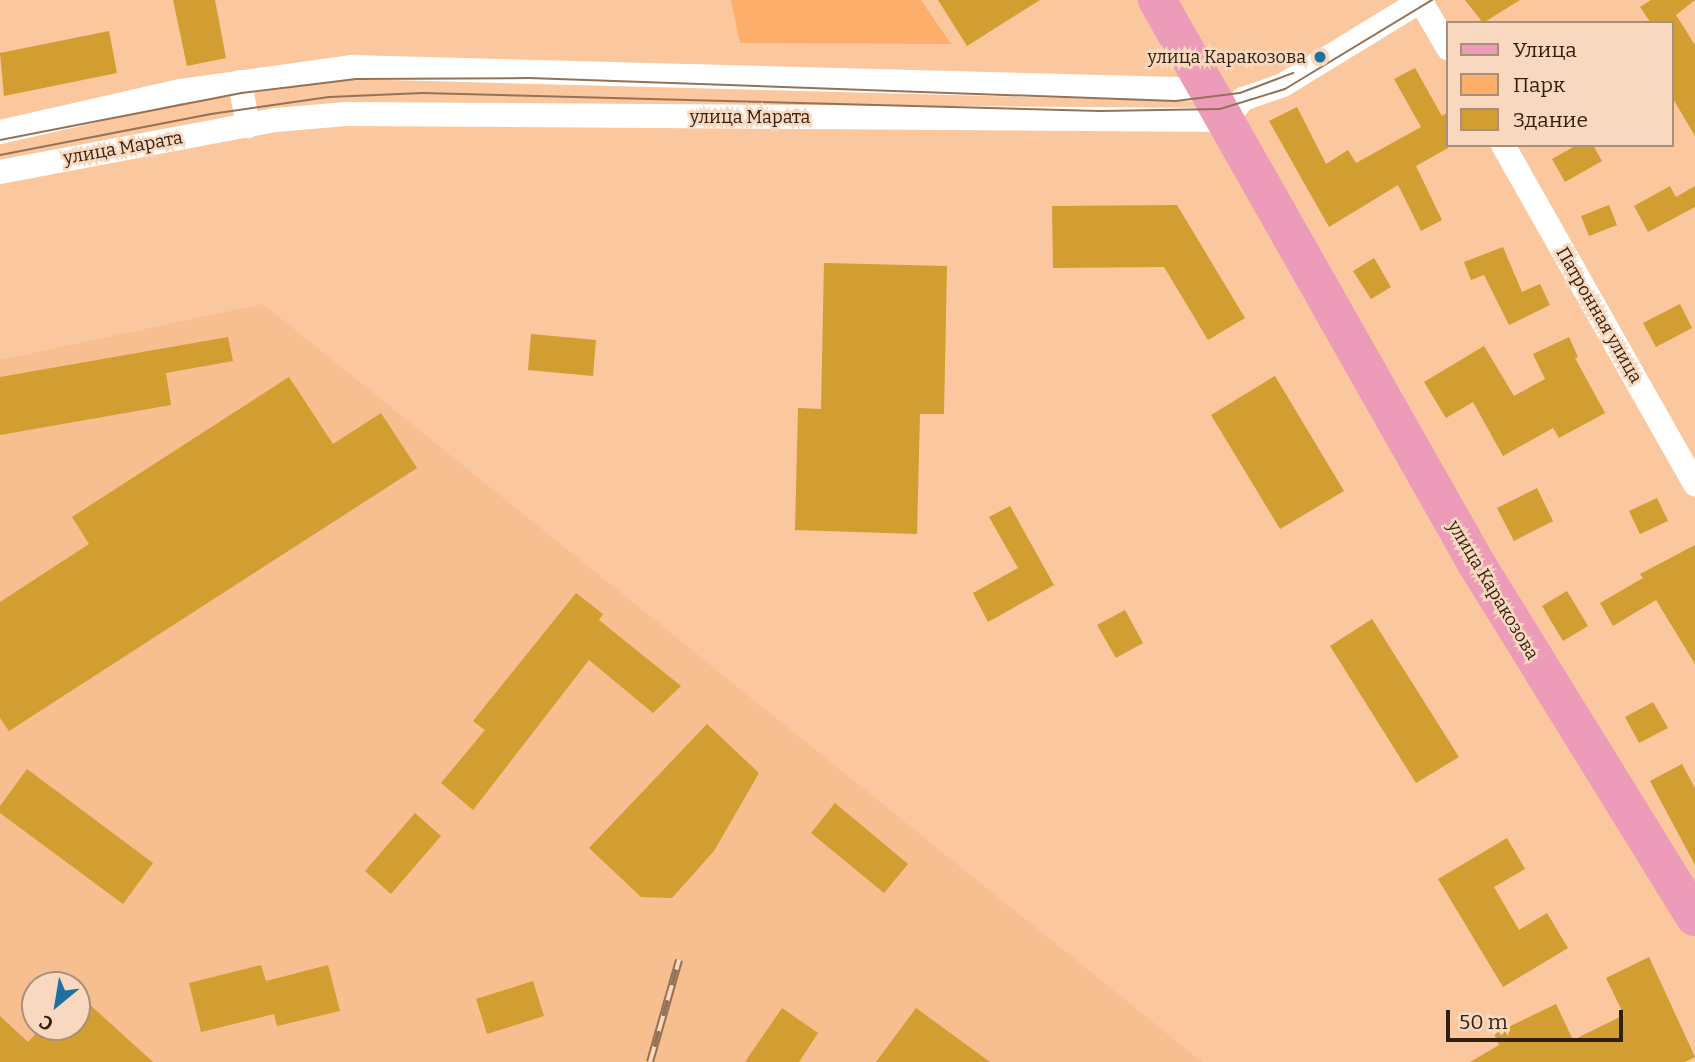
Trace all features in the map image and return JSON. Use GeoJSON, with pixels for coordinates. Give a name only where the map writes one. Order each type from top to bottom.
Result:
{"type":"FeatureCollection","features":[{"type":"Feature","properties":{"kind":"main road","name":"улица Каракозова"},"geometry":{"type":"LineString","coordinates":[[1157,0],[1226,102],[1476,563],[1695,918]]}},
{"type":"Feature","properties":{"kind":"street","name":"улица Марата"},"geometry":{"type":"LineString","coordinates":[[0,172],[248,126],[346,114],[1226,102],[1283,85],[1421,0]]}},
{"type":"Feature","properties":{"kind":"street"},"geometry":{"type":"LineString","coordinates":[[1421,0],[1446,44]]}},
{"type":"Feature","properties":{"kind":"street","name":"улица Марата"},"geometry":{"type":"LineString","coordinates":[[0,132],[181,91],[352,67],[467,67],[1226,102]]}},
{"type":"Feature","properties":{"kind":"street"},"geometry":{"type":"LineString","coordinates":[[240,82],[248,126]]}},
{"type":"Feature","properties":{"kind":"street","name":"Патронная улица"},"geometry":{"type":"LineString","coordinates":[[1504,147],[1695,484]]}},
{"type":"Feature","properties":{"kind":"shaded area"},"geometry":{"type":"Polygon","coordinates":[[[263,304],[1202,1062],[0,1062],[0,360],[263,304]]]}},
{"type":"Feature","properties":{"kind":"green space"},"geometry":{"type":"Polygon","coordinates":[[[731,0],[921,0],[951,44],[740,43],[731,0]]]}},
{"type":"Feature","properties":{"kind":"building"},"geometry":{"type":"Polygon","coordinates":[[[173,0],[215,0],[226,58],[187,66],[173,0]]]}},
{"type":"Feature","properties":{"kind":"building"},"geometry":{"type":"Polygon","coordinates":[[[938,0],[1040,0],[967,46],[938,0]]]}},
{"type":"Feature","properties":{"kind":"building"},"geometry":{"type":"Polygon","coordinates":[[[1465,0],[1520,0],[1486,21],[1481,21],[1465,0]]]}},
{"type":"Feature","properties":{"kind":"building"},"geometry":{"type":"Polygon","coordinates":[[[1651,0],[1695,0],[1676,15],[1695,45],[1695,136],[1674,100],[1674,21],[1650,21],[1640,7],[1651,0]]]}},
{"type":"Feature","properties":{"kind":"building"},"geometry":{"type":"Polygon","coordinates":[[[109,31],[117,73],[4,96],[0,53],[109,31]]]}},
{"type":"Feature","properties":{"kind":"building"},"geometry":{"type":"Polygon","coordinates":[[[1415,68],[1442,116],[1446,113],[1448,148],[1416,166],[1442,220],[1421,231],[1398,185],[1329,227],[1269,121],[1297,107],[1326,164],[1348,150],[1356,163],[1421,127],[1394,79],[1415,68]]]}},
{"type":"Feature","properties":{"kind":"building"},"geometry":{"type":"Polygon","coordinates":[[[1573,147],[1594,147],[1602,161],[1565,182],[1552,159],[1573,147]]]}},
{"type":"Feature","properties":{"kind":"building"},"geometry":{"type":"Polygon","coordinates":[[[1670,186],[1676,197],[1695,186],[1695,207],[1648,232],[1634,206],[1670,186]]]}},
{"type":"Feature","properties":{"kind":"building"},"geometry":{"type":"Polygon","coordinates":[[[1177,205],[1245,318],[1208,340],[1164,267],[1053,268],[1052,206],[1177,205]]]}},
{"type":"Feature","properties":{"kind":"building"},"geometry":{"type":"Polygon","coordinates":[[[1609,205],[1617,225],[1589,236],[1581,216],[1609,205]]]}},
{"type":"Feature","properties":{"kind":"building"},"geometry":{"type":"Polygon","coordinates":[[[1503,247],[1522,292],[1540,284],[1550,305],[1509,325],[1484,275],[1471,280],[1464,262],[1503,247]]]}},
{"type":"Feature","properties":{"kind":"building"},"geometry":{"type":"Polygon","coordinates":[[[1374,258],[1391,287],[1371,299],[1353,271],[1374,258]]]}},
{"type":"Feature","properties":{"kind":"building"},"geometry":{"type":"Polygon","coordinates":[[[824,263],[947,266],[944,414],[920,414],[917,534],[795,530],[798,408],[821,409],[824,263]]]}},
{"type":"Feature","properties":{"kind":"building"},"geometry":{"type":"Polygon","coordinates":[[[1680,304],[1692,328],[1656,347],[1643,323],[1680,304]]]}},
{"type":"Feature","properties":{"kind":"building"},"geometry":{"type":"Polygon","coordinates":[[[531,334],[596,340],[593,376],[528,370],[531,334]]]}},
{"type":"Feature","properties":{"kind":"building"},"geometry":{"type":"Polygon","coordinates":[[[228,337],[233,361],[166,373],[171,405],[0,435],[0,377],[228,337]]]}},
{"type":"Feature","properties":{"kind":"building"},"geometry":{"type":"Polygon","coordinates":[[[1569,337],[1578,357],[1575,358],[1605,413],[1559,438],[1553,428],[1503,456],[1473,402],[1446,418],[1424,382],[1484,346],[1514,396],[1545,379],[1533,354],[1569,337]]]}},
{"type":"Feature","properties":{"kind":"building"},"geometry":{"type":"Polygon","coordinates":[[[1275,376],[1344,491],[1280,529],[1211,415],[1275,376]]]}},
{"type":"Feature","properties":{"kind":"building"},"geometry":{"type":"Polygon","coordinates":[[[289,377],[333,444],[381,413],[417,468],[9,731],[0,718],[0,602],[89,544],[72,517],[289,377]]]}},
{"type":"Feature","properties":{"kind":"building"},"geometry":{"type":"Polygon","coordinates":[[[1537,488],[1553,521],[1514,541],[1497,508],[1537,488]]]}},
{"type":"Feature","properties":{"kind":"building"},"geometry":{"type":"Polygon","coordinates":[[[1657,498],[1668,521],[1640,534],[1629,511],[1657,498]]]}},
{"type":"Feature","properties":{"kind":"building"},"geometry":{"type":"Polygon","coordinates":[[[1010,506],[1054,585],[988,622],[973,593],[1018,568],[989,517],[1010,506]]]}},
{"type":"Feature","properties":{"kind":"building"},"geometry":{"type":"Polygon","coordinates":[[[1695,545],[1695,664],[1656,600],[1613,626],[1600,603],[1643,578],[1640,574],[1695,545]]]}},
{"type":"Feature","properties":{"kind":"building"},"geometry":{"type":"Polygon","coordinates":[[[1567,591],[1588,626],[1563,641],[1542,606],[1567,591]]]}},
{"type":"Feature","properties":{"kind":"building"},"geometry":{"type":"Polygon","coordinates":[[[576,593],[603,614],[599,620],[681,686],[653,713],[589,660],[473,810],[441,783],[485,730],[473,721],[576,593]]]}},
{"type":"Feature","properties":{"kind":"building"},"geometry":{"type":"Polygon","coordinates":[[[1125,610],[1143,643],[1116,658],[1097,625],[1125,610]]]}},
{"type":"Feature","properties":{"kind":"building"},"geometry":{"type":"Polygon","coordinates":[[[1372,619],[1459,757],[1416,783],[1330,646],[1372,619]]]}},
{"type":"Feature","properties":{"kind":"building"},"geometry":{"type":"Polygon","coordinates":[[[1653,702],[1668,728],[1639,743],[1625,717],[1653,702]]]}},
{"type":"Feature","properties":{"kind":"building"},"geometry":{"type":"Polygon","coordinates":[[[707,724],[759,773],[714,851],[672,898],[641,897],[589,848],[707,724]]]}},
{"type":"Feature","properties":{"kind":"building"},"geometry":{"type":"Polygon","coordinates":[[[1682,764],[1695,788],[1695,865],[1650,781],[1682,764]]]}},
{"type":"Feature","properties":{"kind":"building"},"geometry":{"type":"Polygon","coordinates":[[[27,769],[153,863],[123,904],[0,813],[0,806],[27,769]]]}},
{"type":"Feature","properties":{"kind":"building"},"geometry":{"type":"Polygon","coordinates":[[[835,803],[908,864],[884,893],[811,833],[835,803]]]}},
{"type":"Feature","properties":{"kind":"building"},"geometry":{"type":"Polygon","coordinates":[[[415,813],[441,836],[391,894],[365,871],[415,813]]]}},
{"type":"Feature","properties":{"kind":"building"},"geometry":{"type":"Polygon","coordinates":[[[1507,838],[1525,869],[1494,887],[1519,930],[1547,913],[1568,948],[1503,987],[1438,879],[1507,838]]]}},
{"type":"Feature","properties":{"kind":"building"},"geometry":{"type":"Polygon","coordinates":[[[1649,957],[1695,1057],[1685,1062],[1470,1062],[1499,1045],[1494,1034],[1556,1004],[1573,1040],[1624,1015],[1606,978],[1649,957]]]}},
{"type":"Feature","properties":{"kind":"building"},"geometry":{"type":"Polygon","coordinates":[[[261,965],[266,981],[328,965],[340,1011],[277,1026],[274,1014],[201,1032],[189,983],[261,965]]]}},
{"type":"Feature","properties":{"kind":"building"},"geometry":{"type":"Polygon","coordinates":[[[533,981],[544,1016],[487,1034],[476,999],[533,981]]]}},
{"type":"Feature","properties":{"kind":"building"},"geometry":{"type":"Polygon","coordinates":[[[91,1006],[153,1062],[0,1062],[0,1016],[21,1036],[21,1041],[91,1041],[91,1006]]]}},
{"type":"Feature","properties":{"kind":"building"},"geometry":{"type":"Polygon","coordinates":[[[782,1008],[818,1033],[799,1062],[745,1062],[782,1008]]]}},
{"type":"Feature","properties":{"kind":"building"},"geometry":{"type":"Polygon","coordinates":[[[916,1008],[990,1062],[876,1062],[916,1008]]]}},
{"type":"Feature","properties":{"kind":"tram line"},"geometry":{"type":"LineString","coordinates":[[0,155],[211,114],[329,97],[423,93],[1100,111],[1220,109],[1285,89],[1432,0]]}},
{"type":"Feature","properties":{"kind":"tram line"},"geometry":{"type":"LineString","coordinates":[[0,140],[241,93],[356,79],[529,78],[1176,101],[1240,93],[1293,73]]}},
{"type":"Feature","properties":{"kind":"railway"},"geometry":{"type":"LineString","coordinates":[[650,1062],[679,960]]}},
{"type":"Feature","properties":{"kind":"place","name":"улица Каракозова"},"geometry":{"type":"Point","coordinates":[1320,57]}}]}
